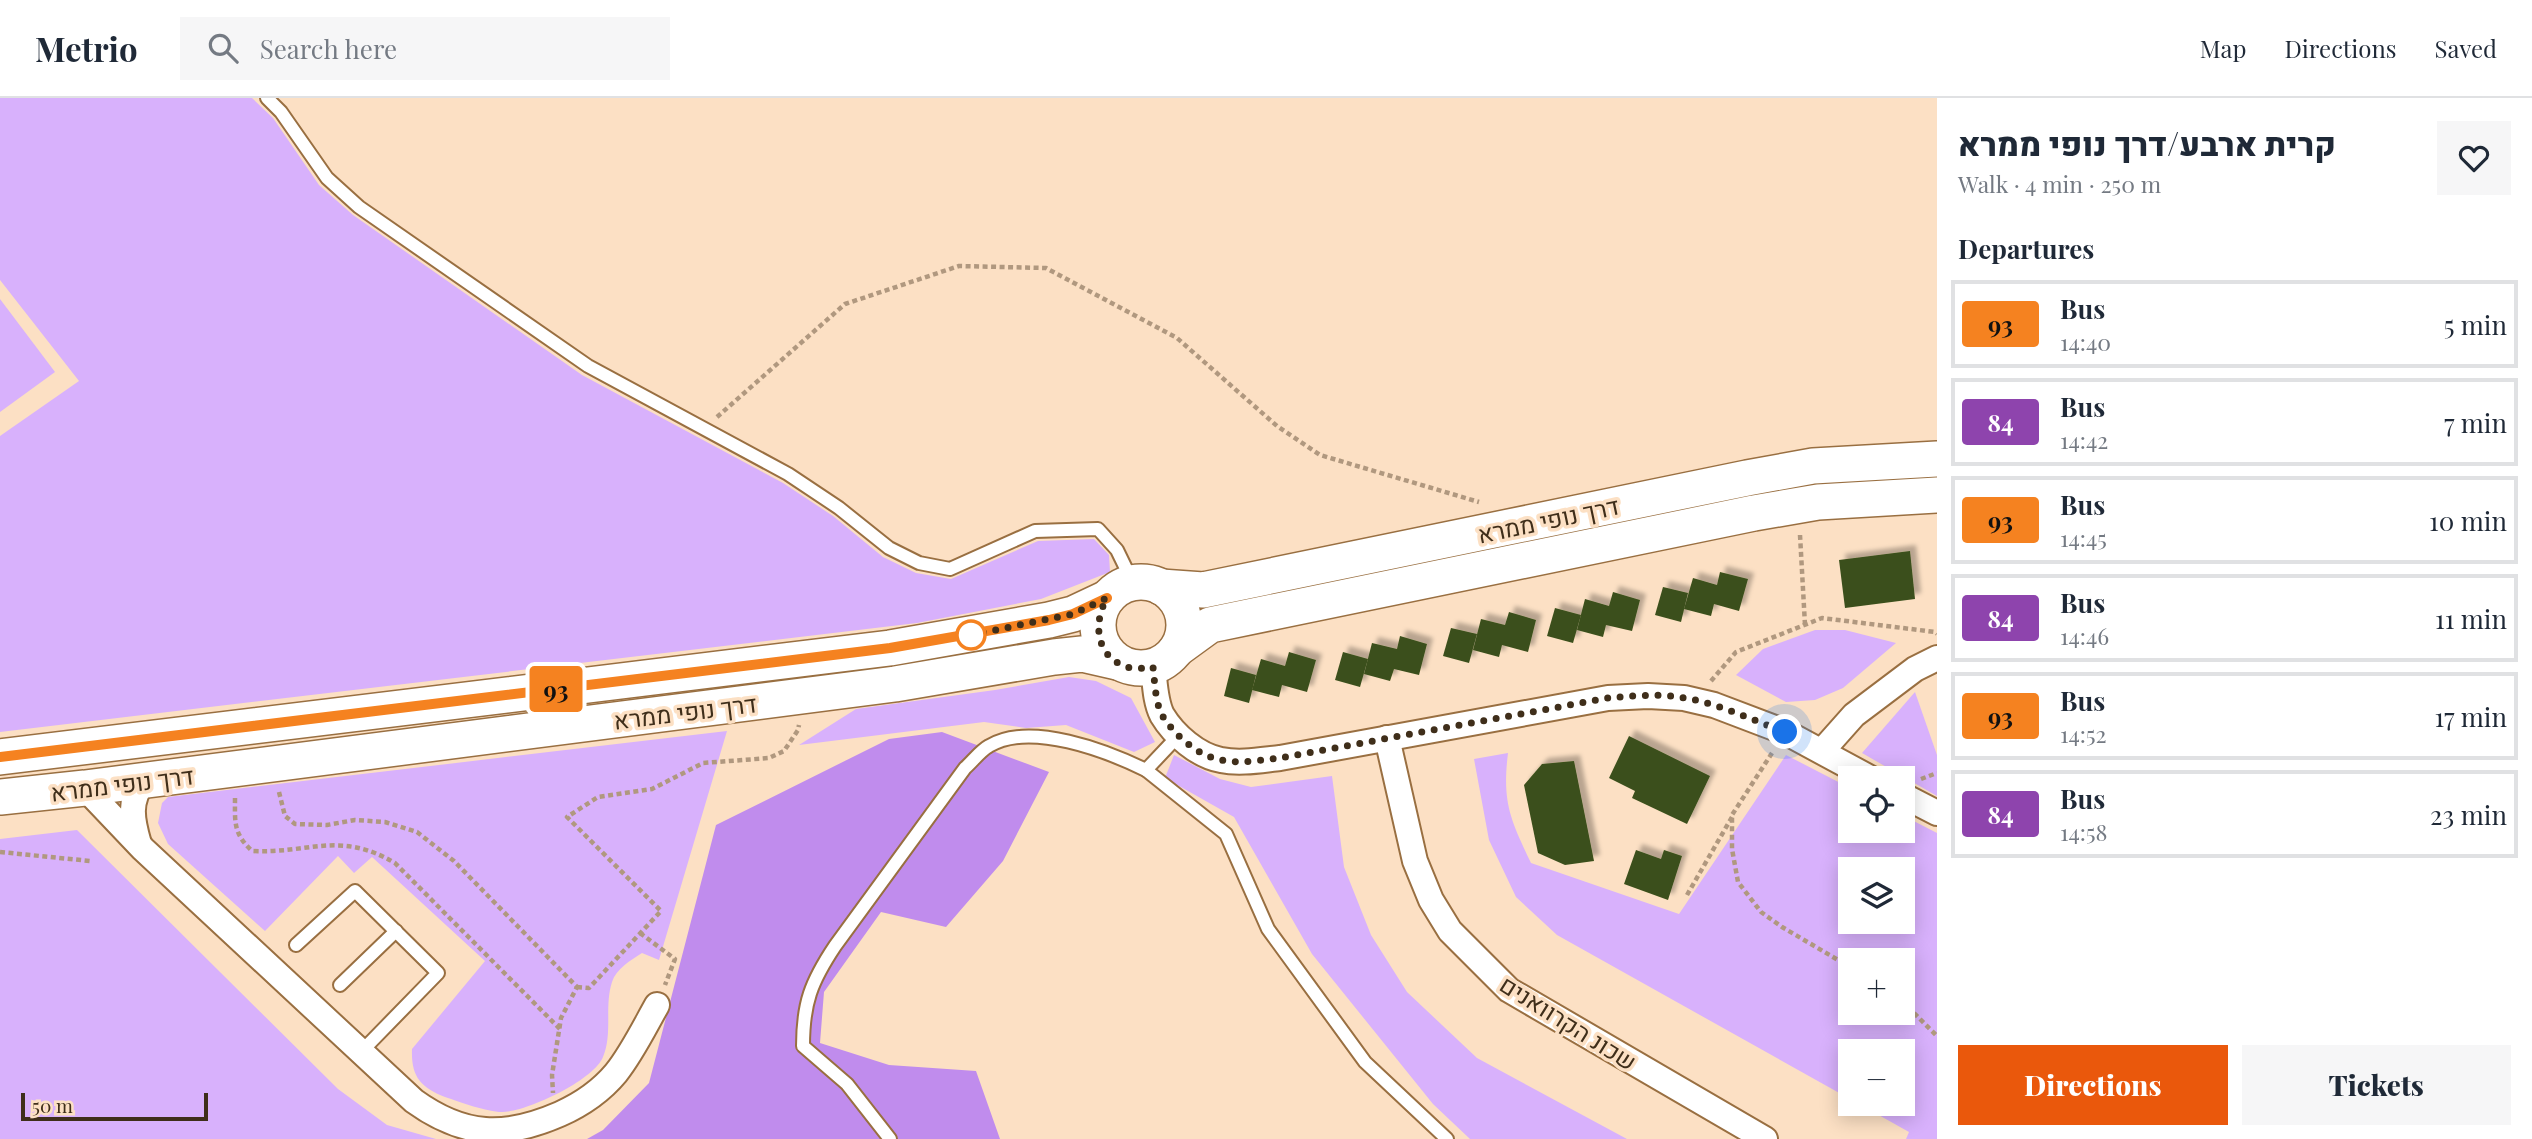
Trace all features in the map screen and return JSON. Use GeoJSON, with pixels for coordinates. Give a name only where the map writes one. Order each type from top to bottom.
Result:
{"type":"FeatureCollection","features":[{"type":"Feature","properties":{"kind":"main road","name":"דרך נופי ממרא"},"geometry":{"type":"LineString","coordinates":[[0,757],[890,648],[1049,620],[1073,614],[1134,589],[1203,590],[1747,478],[1814,466],[1937,459]]}},
{"type":"Feature","properties":{"kind":"main road","name":"דרך נופי ממרא"},"geometry":{"type":"LineString","coordinates":[[1165,658],[1210,625],[1798,506],[1937,495]]}},
{"type":"Feature","properties":{"kind":"main road"},"geometry":{"type":"LineString","coordinates":[[1134,589],[1173,596],[1181,609],[1183,636],[1165,658],[1132,668],[1117,662],[1106,652],[1099,639],[1097,625],[1100,611],[1134,589]]}},
{"type":"Feature","properties":{"kind":"main road","name":"דרך נופי ממרא"},"geometry":{"type":"LineString","coordinates":[[0,797],[895,684],[1054,657],[1082,654],[1117,662]]}},
{"type":"Feature","properties":{"kind":"street"},"geometry":{"type":"LineString","coordinates":[[1165,658],[1156,698],[1162,715],[1196,751],[1219,760],[1242,762],[1280,758],[1608,698],[1648,695],[1714,705],[1785,732],[1849,766]]}},
{"type":"Feature","properties":{"kind":"street"},"geometry":{"type":"LineString","coordinates":[[1822,751],[1854,715],[1915,669],[1937,659]]}},
{"type":"Feature","properties":{"kind":"street","name":"שכונ הקרוואנים"},"geometry":{"type":"LineString","coordinates":[[1387,738],[1415,860],[1431,900],[1450,931],[1509,989],[1765,1139]]}},
{"type":"Feature","properties":{"kind":"street"},"geometry":{"type":"LineString","coordinates":[[139,844],[133,825],[132,803],[136,790],[144,780]]}},
{"type":"Feature","properties":{"kind":"street"},"geometry":{"type":"LineString","coordinates":[[85,788],[139,844],[361,1052],[414,1101],[444,1120],[482,1129],[516,1130],[560,1114],[597,1092],[614,1075],[628,1057],[657,1005]]}},
{"type":"Feature","properties":{"kind":"street"},"geometry":{"type":"LineString","coordinates":[[1915,802],[1937,813]]}},
{"type":"Feature","properties":{"kind":"lane"},"geometry":{"type":"LineString","coordinates":[[267,98],[281,112],[327,178],[359,207],[587,366],[788,474],[839,508],[889,548],[919,563],[950,569],[1035,531],[1098,529],[1117,550],[1134,589]]}},
{"type":"Feature","properties":{"kind":"lane"},"geometry":{"type":"LineString","coordinates":[[1146,770],[1179,735]]}},
{"type":"Feature","properties":{"kind":"lane"},"geometry":{"type":"LineString","coordinates":[[890,1139],[847,1084],[803,1046],[803,1014],[818,971],[965,768],[990,745],[1016,737],[1049,738],[1114,754],[1146,770],[1226,834],[1268,929],[1365,1062],[1447,1139]]}},
{"type":"Feature","properties":{"kind":"lane"},"geometry":{"type":"LineString","coordinates":[[296,945],[355,891],[438,973],[361,1052]]}},
{"type":"Feature","properties":{"kind":"lane"},"geometry":{"type":"LineString","coordinates":[[340,985],[396,931]]}},
{"type":"Feature","properties":{"kind":"path"},"geometry":{"type":"LineString","coordinates":[[704,429],[845,304],[959,265],[1046,268],[1177,338],[1277,426],[1320,455],[1487,505]]}},
{"type":"Feature","properties":{"kind":"path"},"geometry":{"type":"LineString","coordinates":[[1798,506],[1805,625]]}},
{"type":"Feature","properties":{"kind":"path"},"geometry":{"type":"LineString","coordinates":[[1696,701],[1736,652],[1822,618],[1868,622],[1935,632],[1937,635]]}},
{"type":"Feature","properties":{"kind":"path"},"geometry":{"type":"LineString","coordinates":[[275,764],[281,807],[285,816],[295,824],[327,825],[355,820],[385,822],[417,832],[454,861],[577,988],[589,988],[661,911],[567,817],[597,797],[652,789],[703,763],[769,758],[784,751],[798,730],[802,696]]}},
{"type":"Feature","properties":{"kind":"path"},"geometry":{"type":"LineString","coordinates":[[1687,895],[1732,815],[1785,732]]}},
{"type":"Feature","properties":{"kind":"path"},"geometry":{"type":"LineString","coordinates":[[1732,815],[1732,849],[1738,882],[1761,912],[1838,960]]}},
{"type":"Feature","properties":{"kind":"path"},"geometry":{"type":"LineString","coordinates":[[0,852],[90,861]]}},
{"type":"Feature","properties":{"kind":"path"},"geometry":{"type":"LineString","coordinates":[[640,933],[675,959],[657,1005]]}},
{"type":"Feature","properties":{"kind":"path"},"geometry":{"type":"LineString","coordinates":[[560,1114],[552,1091],[552,1074],[561,1018],[577,988]]}},
{"type":"Feature","properties":{"kind":"path"},"geometry":{"type":"LineString","coordinates":[[1915,1014],[1937,1036]]}},
{"type":"Feature","properties":{"kind":"shaded area"},"geometry":{"type":"Polygon","coordinates":[[[0,98],[252,98],[273,118],[319,185],[353,215],[582,375],[783,483],[833,516],[883,557],[916,573],[951,579],[1038,541],[1094,539],[1109,555],[1110,572],[1041,599],[917,623],[0,732],[0,436],[79,381],[0,280],[0,98]]]}},
{"type":"Feature","properties":{"kind":"shaded area"},"geometry":{"type":"Polygon","coordinates":[[[0,299],[55,372],[0,412],[0,299]]]}},
{"type":"Feature","properties":{"kind":"shaded area"},"geometry":{"type":"Polygon","coordinates":[[[1815,630],[1845,630],[1896,643],[1843,688],[1815,700],[1786,702],[1736,675],[1763,649],[1815,630]]]}},
{"type":"Feature","properties":{"kind":"shaded area"},"geometry":{"type":"Polygon","coordinates":[[[1069,677],[1096,681],[1131,698],[1155,742],[1134,752],[1066,725],[1026,728],[984,722],[799,745],[856,709],[1069,677]]]}},
{"type":"Feature","properties":{"kind":"shaded area"},"geometry":{"type":"Polygon","coordinates":[[[1915,692],[1937,755],[1937,796],[1915,783],[1915,766],[1885,766],[1862,753],[1915,692]]]}},
{"type":"Feature","properties":{"kind":"shaded area"},"geometry":{"type":"Polygon","coordinates":[[[727,731],[659,960],[642,953],[624,965],[614,977],[610,991],[606,1048],[597,1066],[574,1085],[543,1101],[513,1111],[489,1110],[445,1097],[423,1085],[415,1073],[412,1049],[485,961],[372,857],[354,873],[338,856],[265,931],[168,844],[158,823],[162,803],[168,797],[727,731]]]}},
{"type":"Feature","properties":{"kind":"shaded area"},"geometry":{"type":"Polygon","coordinates":[[[942,732],[1049,772],[1003,861],[946,927],[881,912],[824,992],[820,1043],[889,1065],[976,1071],[1000,1139],[587,1139],[603,1130],[649,1083],[716,825],[889,739],[942,732]]]}},
{"type":"Feature","properties":{"kind":"shaded area"},"geometry":{"type":"Polygon","coordinates":[[[1508,753],[1506,785],[1509,810],[1531,863],[1679,914],[1786,755],[1838,782],[1838,843],[1915,843],[1915,822],[1937,833],[1937,1139],[1906,1139],[1909,1132],[1880,1116],[1915,1116],[1915,1039],[1838,1039],[1838,1092],[1557,935],[1516,897],[1489,840],[1474,759],[1508,753]]]}},
{"type":"Feature","properties":{"kind":"shaded area"},"geometry":{"type":"Polygon","coordinates":[[[1174,755],[1220,779],[1251,787],[1332,776],[1344,867],[1371,935],[1407,992],[1477,1058],[1627,1139],[1470,1139],[1433,1104],[1312,954],[1234,817],[1165,778],[1174,755]]]}},
{"type":"Feature","properties":{"kind":"shaded area"},"geometry":{"type":"Polygon","coordinates":[[[77,830],[338,1089],[387,1125],[436,1139],[0,1139],[0,839],[77,830]]]}},
{"type":"Feature","properties":{"kind":"building"},"geometry":{"type":"Polygon","coordinates":[[[1910,551],[1915,599],[1845,608],[1839,560],[1910,551]]]}},
{"type":"Feature","properties":{"kind":"building"},"geometry":{"type":"Polygon","coordinates":[[[1720,572],[1748,579],[1739,611],[1714,604],[1711,616],[1684,609],[1693,578],[1717,585],[1720,572]]]}},
{"type":"Feature","properties":{"kind":"building"},"geometry":{"type":"Polygon","coordinates":[[[1663,587],[1688,593],[1681,622],[1655,615],[1663,587]]]}},
{"type":"Feature","properties":{"kind":"building"},"geometry":{"type":"Polygon","coordinates":[[[1613,592],[1640,600],[1632,631],[1606,625],[1603,637],[1577,630],[1585,599],[1609,606],[1613,592]]]}},
{"type":"Feature","properties":{"kind":"building"},"geometry":{"type":"Polygon","coordinates":[[[1555,608],[1581,615],[1573,643],[1547,636],[1555,608]]]}},
{"type":"Feature","properties":{"kind":"building"},"geometry":{"type":"Polygon","coordinates":[[[1509,612],[1536,620],[1528,652],[1502,645],[1499,657],[1473,650],[1481,619],[1505,625],[1509,612]]]}},
{"type":"Feature","properties":{"kind":"building"},"geometry":{"type":"Polygon","coordinates":[[[1451,628],[1477,634],[1469,663],[1443,656],[1451,628]]]}},
{"type":"Feature","properties":{"kind":"building"},"geometry":{"type":"Polygon","coordinates":[[[1400,636],[1427,644],[1419,675],[1394,669],[1390,681],[1364,674],[1372,643],[1397,649],[1400,636]]]}},
{"type":"Feature","properties":{"kind":"building"},"geometry":{"type":"Polygon","coordinates":[[[1289,652],[1316,660],[1307,692],[1282,685],[1279,697],[1252,690],[1261,659],[1285,666],[1289,652]]]}},
{"type":"Feature","properties":{"kind":"building"},"geometry":{"type":"Polygon","coordinates":[[[1343,652],[1368,659],[1360,687],[1335,680],[1343,652]]]}},
{"type":"Feature","properties":{"kind":"building"},"geometry":{"type":"Polygon","coordinates":[[[1231,668],[1256,675],[1249,703],[1224,696],[1231,668]]]}},
{"type":"Feature","properties":{"kind":"building"},"geometry":{"type":"Polygon","coordinates":[[[1629,736],[1710,776],[1687,824],[1632,798],[1635,791],[1609,778],[1629,736]]]}},
{"type":"Feature","properties":{"kind":"building"},"geometry":{"type":"Polygon","coordinates":[[[1574,761],[1594,861],[1565,865],[1538,853],[1524,785],[1542,764],[1574,761]]]}},
{"type":"Feature","properties":{"kind":"building"},"geometry":{"type":"Polygon","coordinates":[[[1636,850],[1661,859],[1664,850],[1682,856],[1668,900],[1624,884],[1636,850]]]}},
{"type":"Feature","properties":{"kind":"bus line","name":"93"},"geometry":{"type":"LineString","coordinates":[[0,757],[890,648],[1049,620],[1073,614],[1107,598]]}},
{"type":"Feature","properties":{"kind":"route"},"geometry":{"type":"LineString","coordinates":[[971,635],[1073,614],[1107,598],[1097,625],[1099,639],[1106,652],[1117,662],[1132,668],[1153,667],[1156,698],[1162,715],[1196,751],[1219,760],[1242,762],[1280,758],[1608,698],[1648,695],[1684,698],[1714,705],[1785,732]]}}]}
